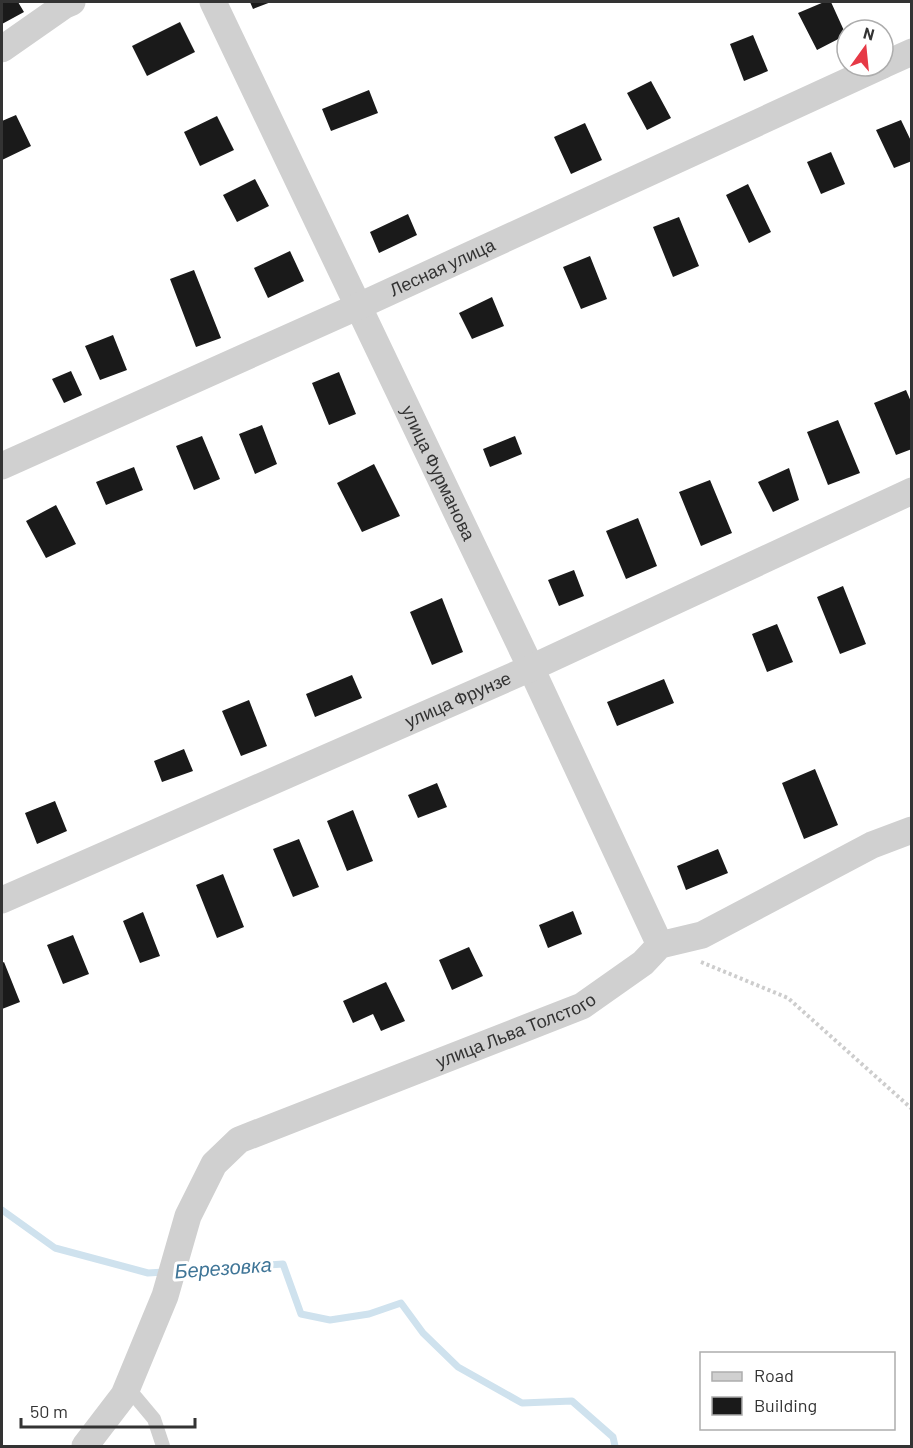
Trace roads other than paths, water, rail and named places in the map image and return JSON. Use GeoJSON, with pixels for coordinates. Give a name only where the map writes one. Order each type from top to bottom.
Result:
{"type":"FeatureCollection","features":[{"type":"Feature","properties":{"kind":"street"},"geometry":{"type":"LineString","coordinates":[[2,49],[64,5],[72,2]]}},
{"type":"Feature","properties":{"kind":"street","name":"улица Фурманова"},"geometry":{"type":"LineString","coordinates":[[213,2],[531,668],[660,945]]}},
{"type":"Feature","properties":{"kind":"street","name":"Лесная улица"},"geometry":{"type":"LineString","coordinates":[[895,60],[912,52]]}},
{"type":"Feature","properties":{"kind":"street","name":"Лесная улица"},"geometry":{"type":"LineString","coordinates":[[2,466],[359,306],[856,78]]}},
{"type":"Feature","properties":{"kind":"street","name":"улица Фрунзе"},"geometry":{"type":"LineString","coordinates":[[2,900],[531,668],[912,491]]}},
{"type":"Feature","properties":{"kind":"street"},"geometry":{"type":"LineString","coordinates":[[660,945],[702,935],[872,844],[912,830]]}},
{"type":"Feature","properties":{"kind":"street","name":"улица Льва Толстого"},"geometry":{"type":"LineString","coordinates":[[85,1446],[128,1388],[165,1296],[188,1216],[214,1164],[239,1140],[582,1006],[643,963],[660,945]]}},
{"type":"Feature","properties":{"kind":"lane"},"geometry":{"type":"LineString","coordinates":[[128,1388],[154,1419],[164,1446]]}},
{"type":"Feature","properties":{"kind":"waterway","name":"Березовка"},"geometry":{"type":"LineString","coordinates":[[2,1210],[55,1248],[148,1273],[164,1272]]}},
{"type":"Feature","properties":{"kind":"waterway","name":"Березовка"},"geometry":{"type":"LineString","coordinates":[[179,1271],[283,1264],[301,1314],[330,1320],[369,1314],[401,1303],[423,1333],[458,1367],[522,1403],[572,1401],[613,1437],[615,1446]]}}]}
